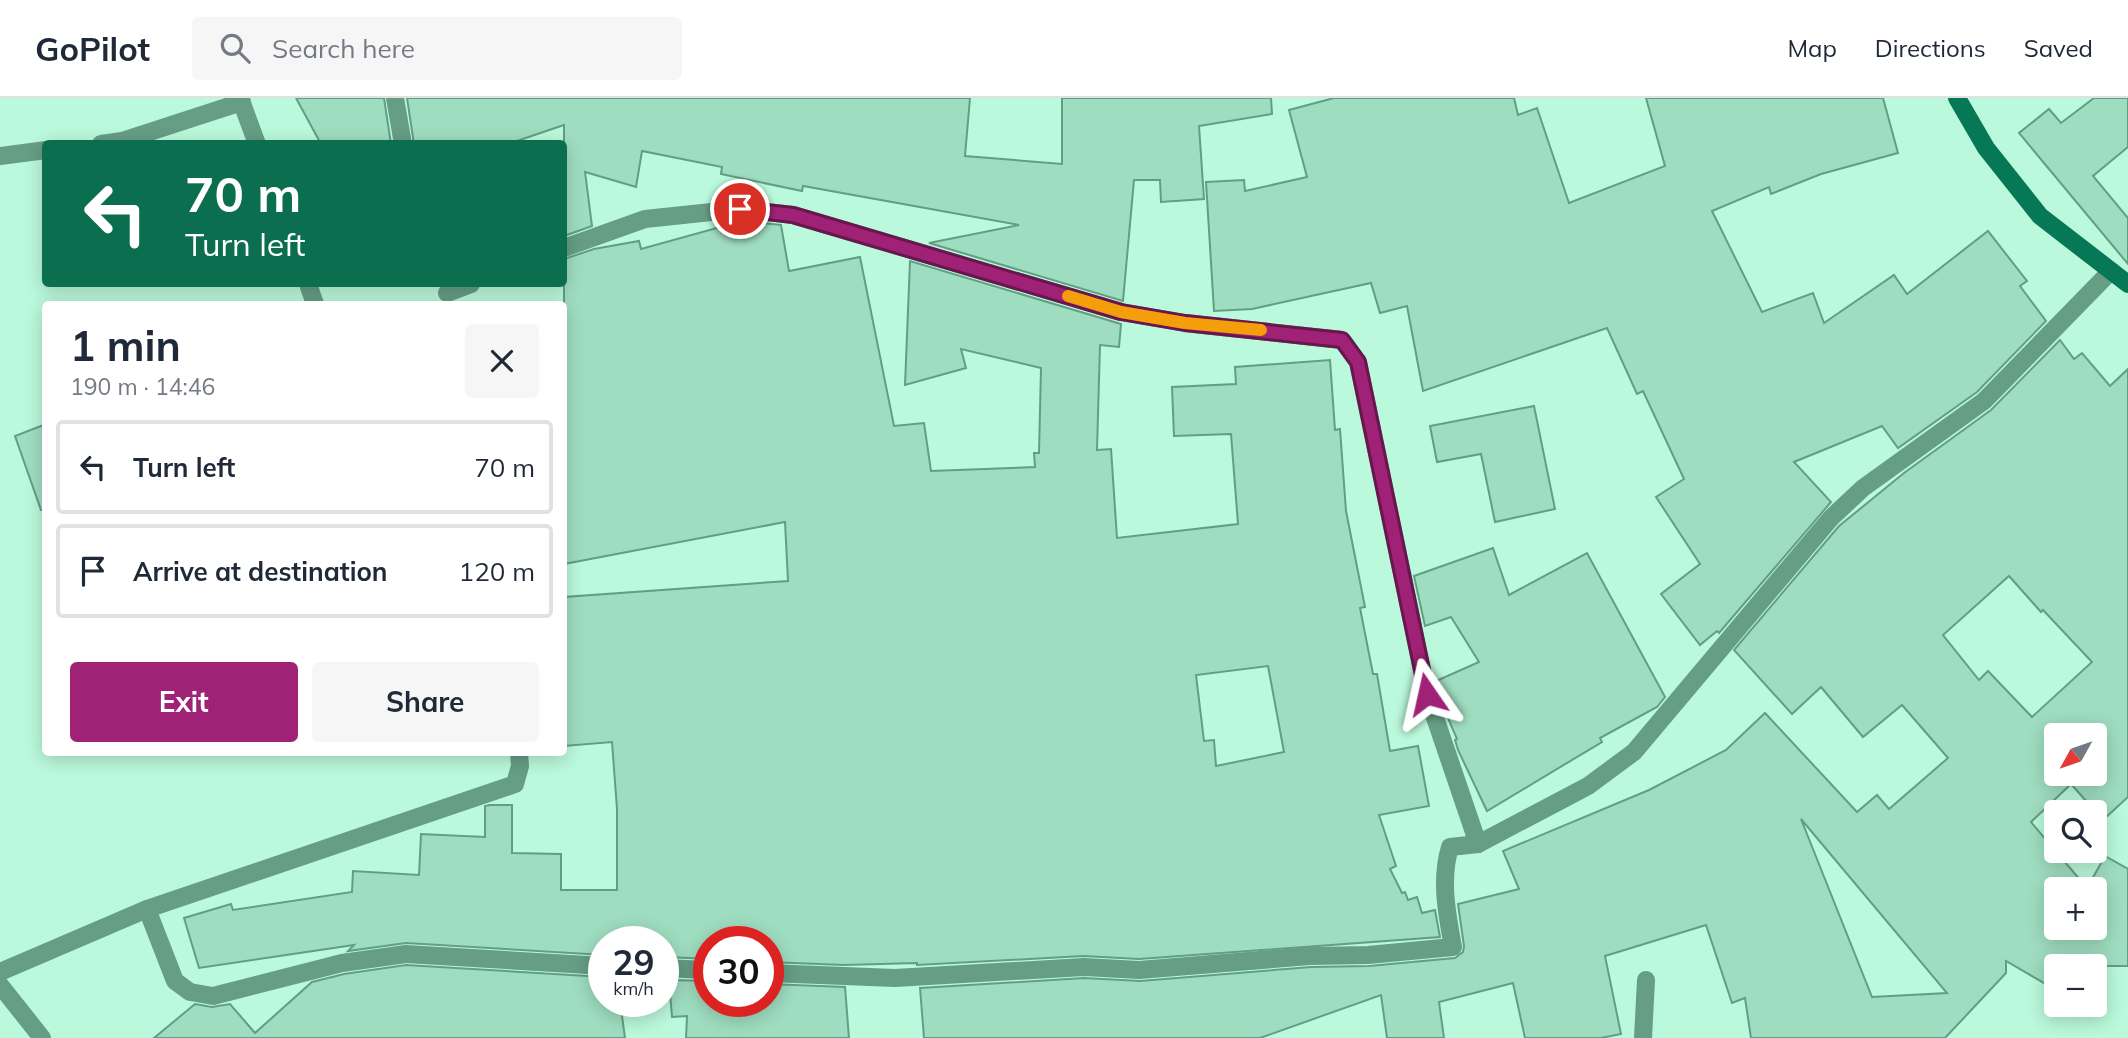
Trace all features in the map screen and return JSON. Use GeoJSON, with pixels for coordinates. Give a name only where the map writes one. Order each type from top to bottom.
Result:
{"type":"FeatureCollection","features":[{"type":"Feature","properties":{"kind":"main road"},"geometry":{"type":"LineString","coordinates":[[1957,98],[1986,148],[2040,216],[2128,284]]}},
{"type":"Feature","properties":{"kind":"street"},"geometry":{"type":"LineString","coordinates":[[395,98],[402,140]]}},
{"type":"Feature","properties":{"kind":"street"},"geometry":{"type":"LineString","coordinates":[[125,140],[241,100],[256,140]]}},
{"type":"Feature","properties":{"kind":"street"},"geometry":{"type":"LineString","coordinates":[[0,156],[42,151]]}},
{"type":"Feature","properties":{"kind":"street"},"geometry":{"type":"LineString","coordinates":[[567,247],[645,219],[740,209],[793,215],[1121,312],[1185,323],[1342,340],[1358,362],[1427,694],[1478,844]]}},
{"type":"Feature","properties":{"kind":"street"},"geometry":{"type":"LineString","coordinates":[[784,974],[895,978],[1084,967],[1139,970],[1453,947],[1446,905],[1445,864],[1450,847],[1478,844],[1588,786],[1634,752],[1831,518],[1863,488],[1984,401],[2111,271]]}},
{"type":"Feature","properties":{"kind":"street"},"geometry":{"type":"LineString","coordinates":[[446,294],[464,287]]}},
{"type":"Feature","properties":{"kind":"street"},"geometry":{"type":"LineString","coordinates":[[0,972],[147,909],[515,784],[520,766],[519,756]]}},
{"type":"Feature","properties":{"kind":"street"},"geometry":{"type":"LineString","coordinates":[[147,909],[175,981],[190,992],[214,996],[342,963],[406,954],[588,965]]}},
{"type":"Feature","properties":{"kind":"street"},"geometry":{"type":"LineString","coordinates":[[1643,1038],[1646,980]]}},
{"type":"Feature","properties":{"kind":"street"},"geometry":{"type":"LineString","coordinates":[[0,985],[42,1038]]}},
{"type":"Feature","properties":{"kind":"building"},"geometry":{"type":"Polygon","coordinates":[[[296,98],[384,98],[390,140],[319,140],[296,98]]]}},
{"type":"Feature","properties":{"kind":"building"},"geometry":{"type":"Polygon","coordinates":[[[407,98],[970,98],[965,156],[1062,164],[1062,98],[1271,98],[1272,114],[1199,126],[1204,199],[1161,202],[1160,180],[1134,180],[1123,301],[929,243],[1019,225],[803,186],[802,191],[721,174],[722,167],[642,151],[636,187],[585,172],[592,226],[567,235],[567,140],[564,140],[564,125],[520,140],[413,140],[407,98]]]}},
{"type":"Feature","properties":{"kind":"building"},"geometry":{"type":"Polygon","coordinates":[[[1334,98],[1514,98],[1518,115],[1537,108],[1569,203],[1665,166],[1646,98],[1883,98],[1898,153],[1821,174],[1771,194],[1769,187],[1712,211],[1762,312],[1813,293],[1824,323],[1894,275],[1907,294],[1988,231],[2027,281],[2020,286],[2046,321],[1977,392],[1898,448],[1882,426],[1794,462],[1831,502],[1719,633],[1717,631],[1700,645],[1661,594],[1700,564],[1656,497],[1684,479],[1643,391],[1637,394],[1607,328],[1423,391],[1407,306],[1380,313],[1371,283],[1252,309],[1214,311],[1206,182],[1244,180],[1245,191],[1307,177],[1289,110],[1334,98]]]}},
{"type":"Feature","properties":{"kind":"building"},"geometry":{"type":"Polygon","coordinates":[[[2094,98],[2128,98],[2128,147],[2093,176],[2128,218],[2128,264],[2019,133],[2049,109],[2061,123],[2094,98]]]}},
{"type":"Feature","properties":{"kind":"building"},"geometry":{"type":"Polygon","coordinates":[[[742,221],[781,225],[789,271],[860,257],[894,426],[924,423],[931,471],[1035,467],[1034,453],[1039,453],[1041,368],[961,349],[966,368],[905,385],[910,261],[1121,324],[1119,347],[1100,345],[1097,450],[1111,449],[1117,538],[1238,524],[1231,434],[1174,436],[1172,387],[1236,384],[1235,367],[1330,360],[1335,430],[1340,429],[1346,511],[1365,607],[1360,608],[1373,674],[1377,674],[1390,751],[1418,746],[1429,806],[1379,815],[1396,866],[1390,869],[1402,893],[1405,892],[1408,900],[1417,897],[1422,913],[1435,910],[1440,937],[1139,959],[1083,956],[917,965],[844,965],[784,963],[784,926],[693,926],[693,958],[679,958],[679,926],[588,926],[588,954],[406,943],[348,951],[354,945],[199,968],[184,918],[231,904],[233,910],[352,892],[353,871],[419,875],[421,834],[485,837],[485,806],[490,805],[512,805],[512,853],[561,854],[561,890],[617,890],[617,809],[612,742],[567,746],[567,597],[788,581],[785,522],[567,563],[567,301],[564,301],[564,287],[567,287],[567,258],[594,249],[639,241],[641,249],[742,221]],[[1268,666],[1196,675],[1204,741],[1214,740],[1216,766],[1284,752],[1268,666]]]}},
{"type":"Feature","properties":{"kind":"building"},"geometry":{"type":"Polygon","coordinates":[[[2060,340],[2074,359],[2082,353],[2110,386],[2128,369],[2128,797],[2107,816],[2107,800],[2085,800],[2073,786],[2107,786],[2107,723],[2044,723],[2044,786],[2069,786],[2054,800],[2044,800],[2044,810],[2031,822],[2044,837],[2044,863],[2066,863],[2078,877],[2044,877],[2044,940],[2107,940],[2107,877],[2093,877],[2101,863],[2107,863],[2107,857],[2128,869],[2128,966],[2107,966],[2107,954],[2044,954],[2044,983],[2006,961],[2006,973],[1945,1038],[1751,1038],[1745,998],[1732,1003],[1706,925],[1605,956],[1621,1034],[1601,1038],[1525,1038],[1513,983],[1439,1002],[1444,1038],[1387,1038],[1381,995],[1260,1038],[924,1038],[920,988],[1084,978],[1140,981],[1455,958],[1463,952],[1464,946],[1458,904],[1519,889],[1503,851],[1649,790],[1726,750],[1765,713],[1857,812],[1877,795],[1889,809],[1948,758],[1902,705],[1863,737],[1821,687],[1792,714],[1734,650],[1839,526],[1904,473],[1991,410],[2060,340]],[[2009,576],[1943,635],[1979,680],[1988,671],[2032,717],[2092,662],[2009,576]],[[1801,819],[1872,997],[1947,993],[1801,819]]]}},
{"type":"Feature","properties":{"kind":"building"},"geometry":{"type":"Polygon","coordinates":[[[1534,406],[1555,509],[1495,522],[1481,454],[1437,462],[1430,426],[1534,406]]]}},
{"type":"Feature","properties":{"kind":"building"},"geometry":{"type":"Polygon","coordinates":[[[42,426],[42,510],[41,510],[15,436],[42,426]]]}},
{"type":"Feature","properties":{"kind":"building"},"geometry":{"type":"Polygon","coordinates":[[[1493,548],[1509,595],[1587,553],[1665,697],[1657,707],[1600,738],[1602,742],[1487,811],[1458,750],[1457,739],[1436,681],[1479,662],[1451,617],[1425,626],[1414,576],[1493,548]]]}},
{"type":"Feature","properties":{"kind":"building"},"geometry":{"type":"Polygon","coordinates":[[[406,965],[588,976],[588,1017],[622,1017],[625,1038],[154,1038],[195,1004],[212,1007],[230,1004],[255,1033],[312,982],[344,974],[406,965]]]}},
{"type":"Feature","properties":{"kind":"building"},"geometry":{"type":"Polygon","coordinates":[[[679,980],[693,981],[693,1017],[784,1017],[784,985],[845,987],[849,1038],[686,1038],[687,1016],[679,1017],[679,980]]]}},
{"type":"Feature","properties":{"kind":"slow traffic"},"geometry":{"type":"LineString","coordinates":[[1068,296],[1121,312],[1185,323],[1261,330]]}},
{"type":"Feature","properties":{"kind":"route"},"geometry":{"type":"LineString","coordinates":[[740,209],[793,215],[1121,312],[1185,323],[1342,340],[1358,362],[1427,694]]}}]}
